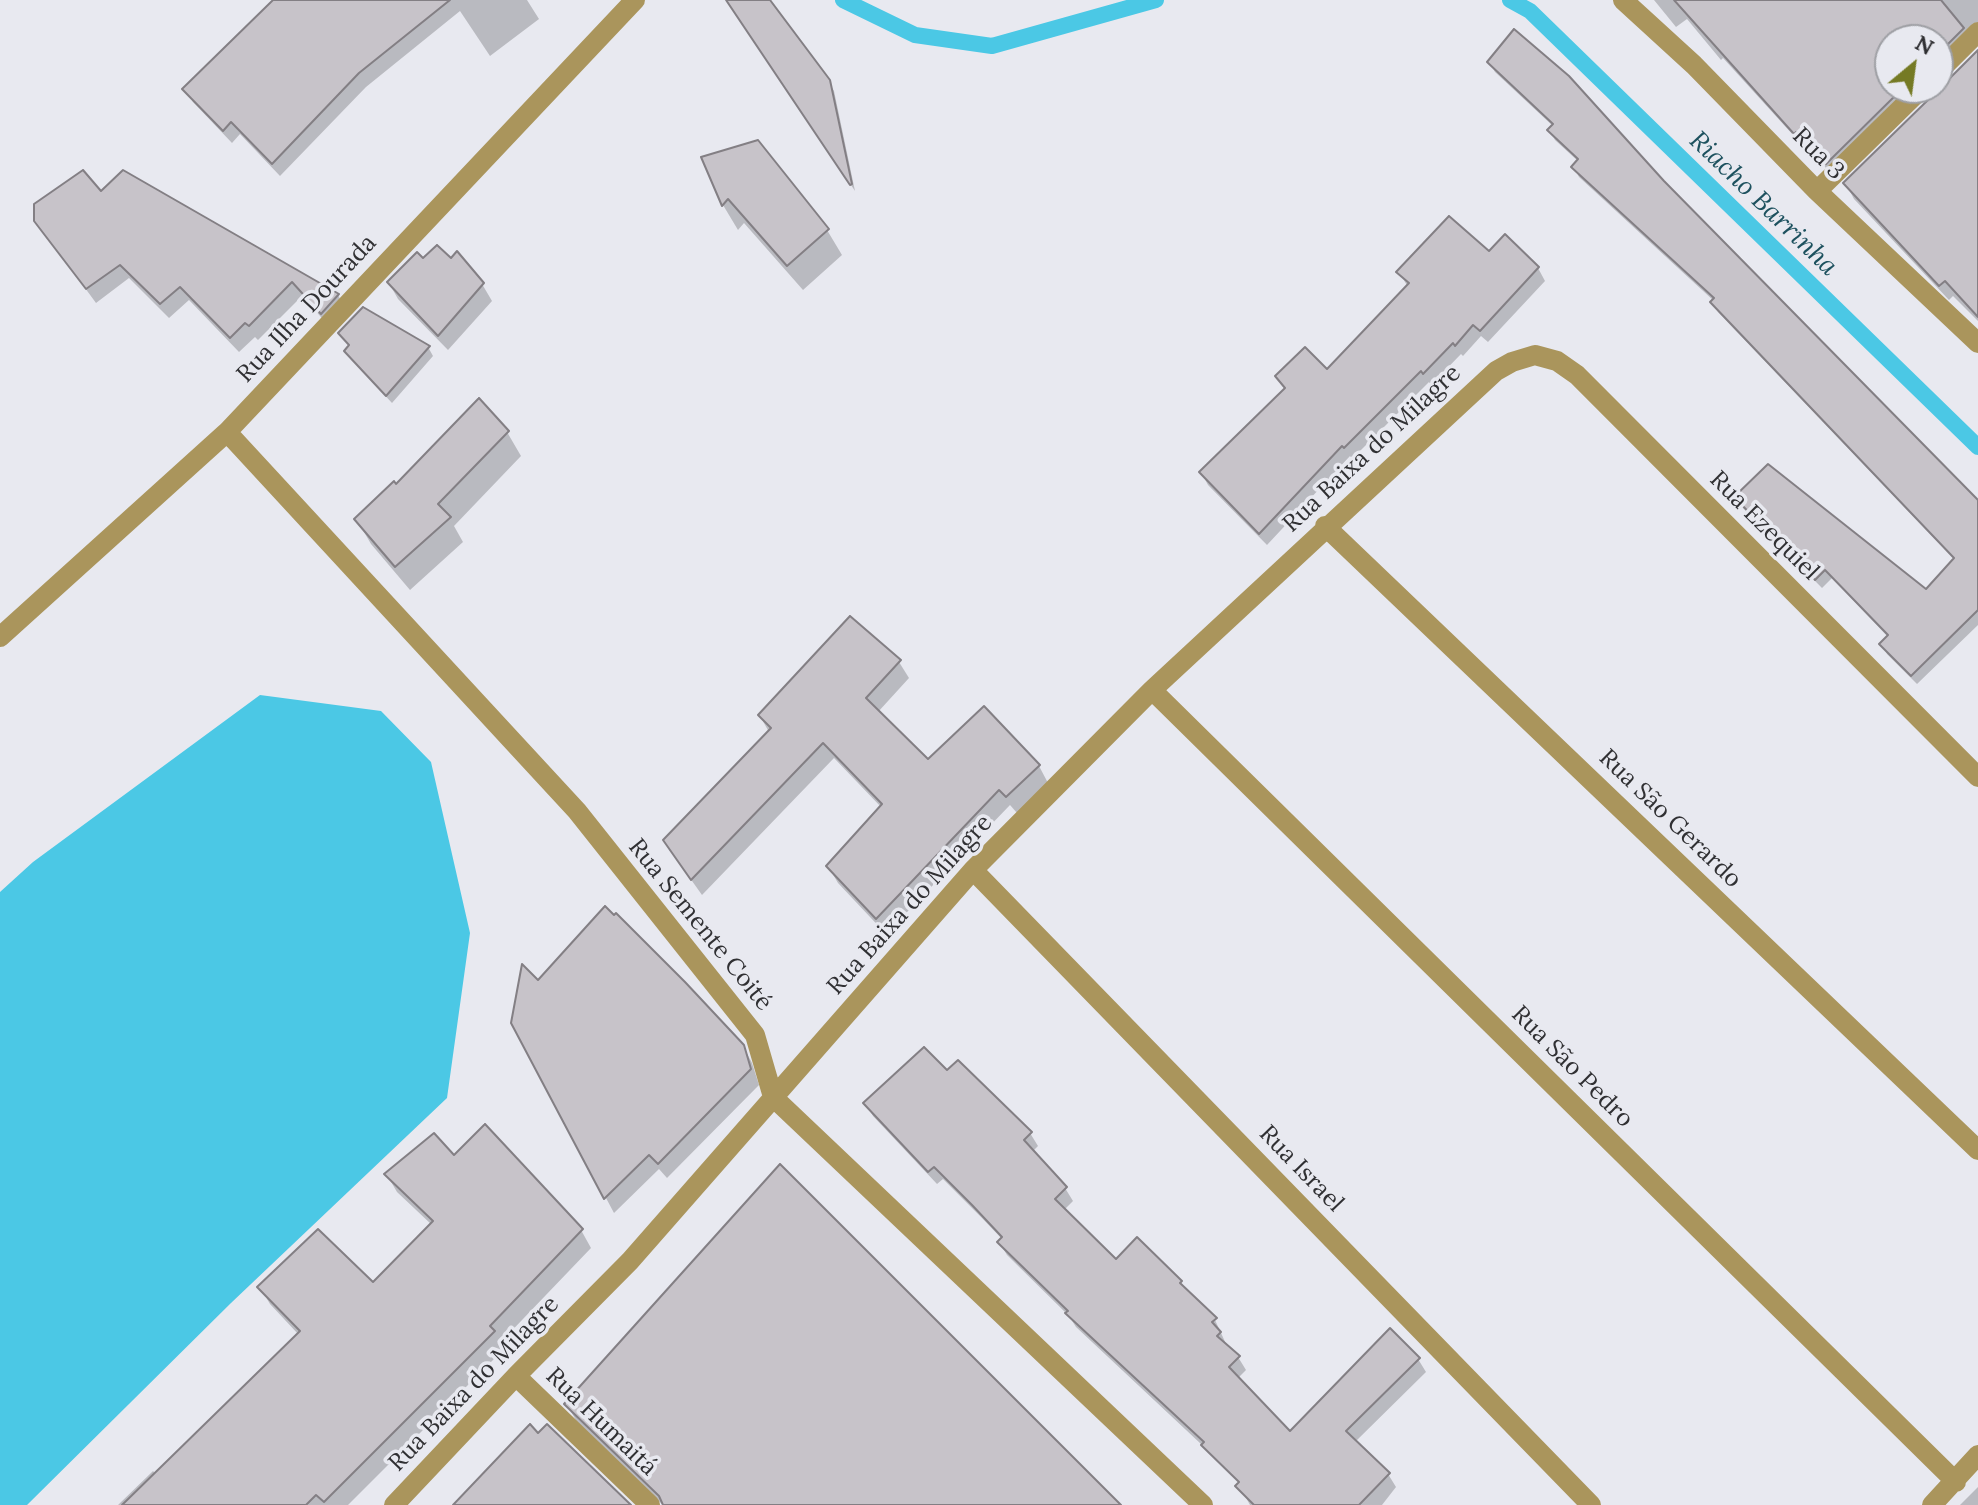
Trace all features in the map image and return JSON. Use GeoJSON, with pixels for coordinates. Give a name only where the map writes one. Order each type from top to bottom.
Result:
{"type":"FeatureCollection","features":[{"type":"Feature","properties":{"kind":"street","name":"Rua Ilha Dourada"},"geometry":{"type":"LineString","coordinates":[[0,637],[227,432],[635,0]]}},
{"type":"Feature","properties":{"kind":"street","name":"Rua 3"},"geometry":{"type":"LineString","coordinates":[[1623,0],[1694,65],[1817,191],[1978,343]]}},
{"type":"Feature","properties":{"kind":"street"},"geometry":{"type":"LineString","coordinates":[[1954,56],[1978,32]]}},
{"type":"Feature","properties":{"kind":"street"},"geometry":{"type":"LineString","coordinates":[[1817,191],[1906,104]]}},
{"type":"Feature","properties":{"kind":"street","name":"Rua Ezequiel"},"geometry":{"type":"LineString","coordinates":[[1496,371],[1535,355],[1557,361],[1577,375],[1978,777]]}},
{"type":"Feature","properties":{"kind":"street","name":"Rua Baixa do Milagre"},"geometry":{"type":"LineString","coordinates":[[394,1505],[630,1261],[973,870],[1152,690],[1325,526],[1496,371]]}},
{"type":"Feature","properties":{"kind":"street","name":"Rua Semente Coité"},"geometry":{"type":"LineString","coordinates":[[227,432],[577,811],[755,1035],[773,1097]]}},
{"type":"Feature","properties":{"kind":"street","name":"Rua São Gerardo"},"geometry":{"type":"LineString","coordinates":[[1325,526],[1978,1150]]}},
{"type":"Feature","properties":{"kind":"street","name":"Rua São Pedro"},"geometry":{"type":"LineString","coordinates":[[1152,690],[1956,1482]]}},
{"type":"Feature","properties":{"kind":"street","name":"Rua Israel"},"geometry":{"type":"LineString","coordinates":[[973,870],[1591,1505]]}},
{"type":"Feature","properties":{"kind":"street"},"geometry":{"type":"LineString","coordinates":[[773,1097],[1203,1505]]}},
{"type":"Feature","properties":{"kind":"street","name":"Rua Humaitá"},"geometry":{"type":"LineString","coordinates":[[516,1376],[650,1505]]}},
{"type":"Feature","properties":{"kind":"street"},"geometry":{"type":"LineString","coordinates":[[1932,1505],[1978,1455]]}},
{"type":"Feature","properties":{"kind":"water"},"geometry":{"type":"Polygon","coordinates":[[[260,695],[381,711],[431,762],[470,933],[447,1098],[231,1303],[27,1505],[0,1505],[0,892],[33,862],[260,695]]]}},
{"type":"Feature","properties":{"kind":"building"},"geometry":{"type":"Polygon","coordinates":[[[273,0],[450,0],[359,73],[272,164],[231,122],[223,131],[182,89],[273,0]]]}},
{"type":"Feature","properties":{"kind":"building"},"geometry":{"type":"Polygon","coordinates":[[[726,0],[770,0],[830,80],[852,184],[850,185],[726,0]]]}},
{"type":"Feature","properties":{"kind":"building"},"geometry":{"type":"Polygon","coordinates":[[[1674,0],[1941,0],[1964,28],[1954,38],[1954,24],[1874,24],[1874,104],[1887,104],[1826,164],[1796,132],[1794,134],[1674,0]]]}},
{"type":"Feature","properties":{"kind":"building"},"geometry":{"type":"Polygon","coordinates":[[[1514,29],[1569,76],[1664,181],[1978,500],[1978,610],[1911,676],[1879,644],[1888,635],[1825,570],[1815,580],[1734,497],[1768,464],[1926,589],[1954,558],[1710,302],[1714,298],[1571,167],[1578,159],[1547,130],[1553,124],[1487,62],[1514,29]]]}},
{"type":"Feature","properties":{"kind":"building"},"geometry":{"type":"Polygon","coordinates":[[[1978,50],[1978,317],[1945,281],[1939,286],[1843,183],[1924,104],[1954,104],[1954,74],[1978,50]]]}},
{"type":"Feature","properties":{"kind":"building"},"geometry":{"type":"Polygon","coordinates":[[[758,140],[829,229],[787,266],[728,199],[722,206],[701,157],[758,140]]]}},
{"type":"Feature","properties":{"kind":"building"},"geometry":{"type":"Polygon","coordinates":[[[83,170],[101,191],[123,170],[339,294],[321,314],[292,282],[249,326],[245,323],[230,338],[180,287],[160,304],[120,265],[86,289],[34,221],[34,204],[83,170]]]}},
{"type":"Feature","properties":{"kind":"building"},"geometry":{"type":"Polygon","coordinates":[[[1449,216],[1489,251],[1505,234],[1539,267],[1480,331],[1473,325],[1455,346],[1453,343],[1423,374],[1421,371],[1344,448],[1342,446],[1259,534],[1199,472],[1285,388],[1275,376],[1305,347],[1327,369],[1409,283],[1396,272],[1449,216]]]}},
{"type":"Feature","properties":{"kind":"building"},"geometry":{"type":"Polygon","coordinates":[[[437,245],[451,258],[457,251],[484,283],[438,336],[387,282],[417,252],[423,258],[437,245]]]}},
{"type":"Feature","properties":{"kind":"building"},"geometry":{"type":"Polygon","coordinates":[[[363,307],[430,346],[386,396],[344,351],[349,345],[338,333],[363,307]]]}},
{"type":"Feature","properties":{"kind":"building"},"geometry":{"type":"Polygon","coordinates":[[[479,398],[509,431],[438,504],[451,517],[395,567],[354,519],[394,481],[396,484],[479,398]]]}},
{"type":"Feature","properties":{"kind":"building"},"geometry":{"type":"Polygon","coordinates":[[[850,616],[901,660],[866,698],[928,759],[984,706],[1040,765],[1006,797],[999,790],[876,919],[826,866],[882,804],[823,743],[691,880],[663,840],[771,728],[758,715],[850,616]]]}},
{"type":"Feature","properties":{"kind":"building"},"geometry":{"type":"Polygon","coordinates":[[[605,906],[614,915],[616,913],[685,982],[744,1045],[751,1069],[658,1164],[649,1155],[604,1199],[511,1023],[522,964],[538,980],[605,906]]]}},
{"type":"Feature","properties":{"kind":"building"},"geometry":{"type":"Polygon","coordinates":[[[924,1047],[947,1070],[958,1060],[1032,1132],[1024,1140],[1067,1187],[1055,1199],[1116,1259],[1137,1237],[1182,1281],[1180,1283],[1217,1318],[1212,1322],[1221,1332],[1217,1336],[1240,1356],[1229,1367],[1290,1431],[1390,1328],[1420,1358],[1346,1431],[1390,1473],[1359,1505],[1254,1505],[1235,1486],[1239,1482],[1201,1445],[1204,1442],[1065,1313],[1068,1311],[997,1242],[1002,1237],[972,1205],[934,1167],[928,1172],[863,1103],[924,1047]]]}},
{"type":"Feature","properties":{"kind":"building"},"geometry":{"type":"Polygon","coordinates":[[[485,1124],[583,1229],[490,1326],[495,1331],[324,1502],[316,1495],[306,1505],[122,1505],[300,1331],[257,1287],[318,1229],[373,1282],[433,1221],[384,1174],[434,1133],[454,1155],[485,1124]]]}},
{"type":"Feature","properties":{"kind":"building"},"geometry":{"type":"Polygon","coordinates":[[[780,1164],[1121,1505],[663,1505],[659,1496],[564,1404],[780,1164]]]}},
{"type":"Feature","properties":{"kind":"building"},"geometry":{"type":"Polygon","coordinates":[[[530,1424],[538,1433],[547,1424],[631,1505],[453,1505],[530,1424]]]}},
{"type":"Feature","properties":{"kind":"waterway","name":"Riacho Barrinha"},"geometry":{"type":"LineString","coordinates":[[843,0],[915,35],[992,46],[1156,0]]}},
{"type":"Feature","properties":{"kind":"waterway","name":"Riacho Barrinha"},"geometry":{"type":"LineString","coordinates":[[1510,0],[1530,11],[1978,447]]}}]}
